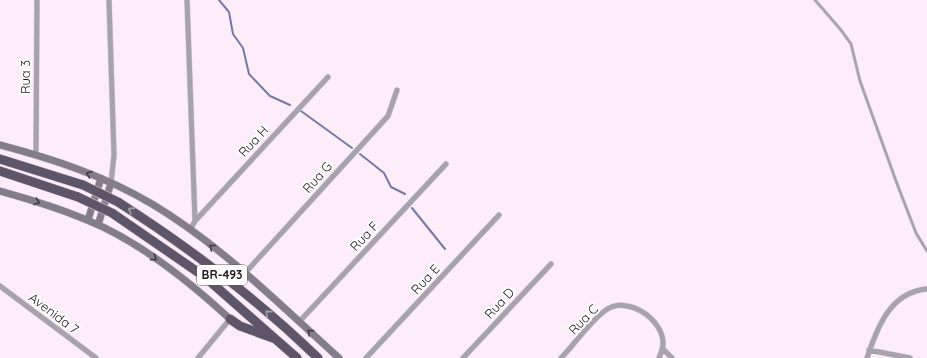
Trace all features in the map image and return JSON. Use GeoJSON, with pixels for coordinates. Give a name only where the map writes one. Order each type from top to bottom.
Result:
{"type":"FeatureCollection","features":[{"type":"Feature","properties":{"kind":"highway","name":"BR-493"},"geometry":{"type":"LineString","coordinates":[[0,159],[83,185],[118,202],[164,232],[214,268],[250,297],[318,358]]}},
{"type":"Feature","properties":{"kind":"highway","name":"BR-493"},"geometry":{"type":"LineString","coordinates":[[0,171],[78,197],[112,213],[205,277],[297,358]]}},
{"type":"Feature","properties":{"kind":"highway"},"geometry":{"type":"LineString","coordinates":[[230,319],[240,326],[276,339]]}},
{"type":"Feature","properties":{"kind":"main road"},"geometry":{"type":"LineString","coordinates":[[0,145],[36,155],[101,178],[153,205],[190,230],[245,274],[339,358]]}},
{"type":"Feature","properties":{"kind":"main road"},"geometry":{"type":"LineString","coordinates":[[88,220],[101,178]]}},
{"type":"Feature","properties":{"kind":"main road"},"geometry":{"type":"LineString","coordinates":[[98,225],[111,183]]}},
{"type":"Feature","properties":{"kind":"main road"},"geometry":{"type":"LineString","coordinates":[[0,191],[88,220],[98,225],[140,249],[171,270],[230,319]]}},
{"type":"Feature","properties":{"kind":"street","name":"Rua 3"},"geometry":{"type":"LineString","coordinates":[[36,155],[37,0]]}},
{"type":"Feature","properties":{"kind":"street"},"geometry":{"type":"LineString","coordinates":[[109,0],[114,155],[111,183]]}},
{"type":"Feature","properties":{"kind":"street"},"geometry":{"type":"LineString","coordinates":[[187,0],[195,221]]}},
{"type":"Feature","properties":{"kind":"street","name":"Rua H"},"geometry":{"type":"LineString","coordinates":[[190,230],[195,221],[328,77]]}},
{"type":"Feature","properties":{"kind":"street","name":"Rua G"},"geometry":{"type":"LineString","coordinates":[[245,274],[388,116],[397,90]]}},
{"type":"Feature","properties":{"kind":"street","name":"Rua F"},"geometry":{"type":"LineString","coordinates":[[299,322],[446,164]]}},
{"type":"Feature","properties":{"kind":"street","name":"Rua E"},"geometry":{"type":"LineString","coordinates":[[366,358],[499,215]]}},
{"type":"Feature","properties":{"kind":"street","name":"Rua D"},"geometry":{"type":"LineString","coordinates":[[463,358],[551,264]]}},
{"type":"Feature","properties":{"kind":"street","name":"Avenida 7"},"geometry":{"type":"LineString","coordinates":[[0,286],[96,358]]}},
{"type":"Feature","properties":{"kind":"street"},"geometry":{"type":"LineString","coordinates":[[867,358],[877,327],[889,309],[906,296],[927,289]]}},
{"type":"Feature","properties":{"kind":"street","name":"Rua C"},"geometry":{"type":"LineString","coordinates":[[561,358],[606,310],[617,307],[633,308],[650,317],[655,323],[662,337],[663,349]]}},
{"type":"Feature","properties":{"kind":"street"},"geometry":{"type":"LineString","coordinates":[[198,358],[230,319]]}},
{"type":"Feature","properties":{"kind":"street"},"geometry":{"type":"LineString","coordinates":[[659,358],[663,349],[672,358]]}},
{"type":"Feature","properties":{"kind":"street"},"geometry":{"type":"LineString","coordinates":[[869,350],[910,358]]}},
{"type":"Feature","properties":{"kind":"lane"},"geometry":{"type":"LineString","coordinates":[[815,0],[842,30],[850,44],[860,81],[896,181],[916,233],[927,250]]}},
{"type":"Feature","properties":{"kind":"waterway"},"geometry":{"type":"LineString","coordinates":[[219,0],[229,12],[233,34],[243,48],[249,74],[270,96],[290,105]]}},
{"type":"Feature","properties":{"kind":"waterway"},"geometry":{"type":"LineString","coordinates":[[301,111],[352,148]]}},
{"type":"Feature","properties":{"kind":"waterway"},"geometry":{"type":"LineString","coordinates":[[360,154],[384,173],[391,187],[405,194]]}},
{"type":"Feature","properties":{"kind":"waterway"},"geometry":{"type":"LineString","coordinates":[[412,208],[445,249]]}}]}
